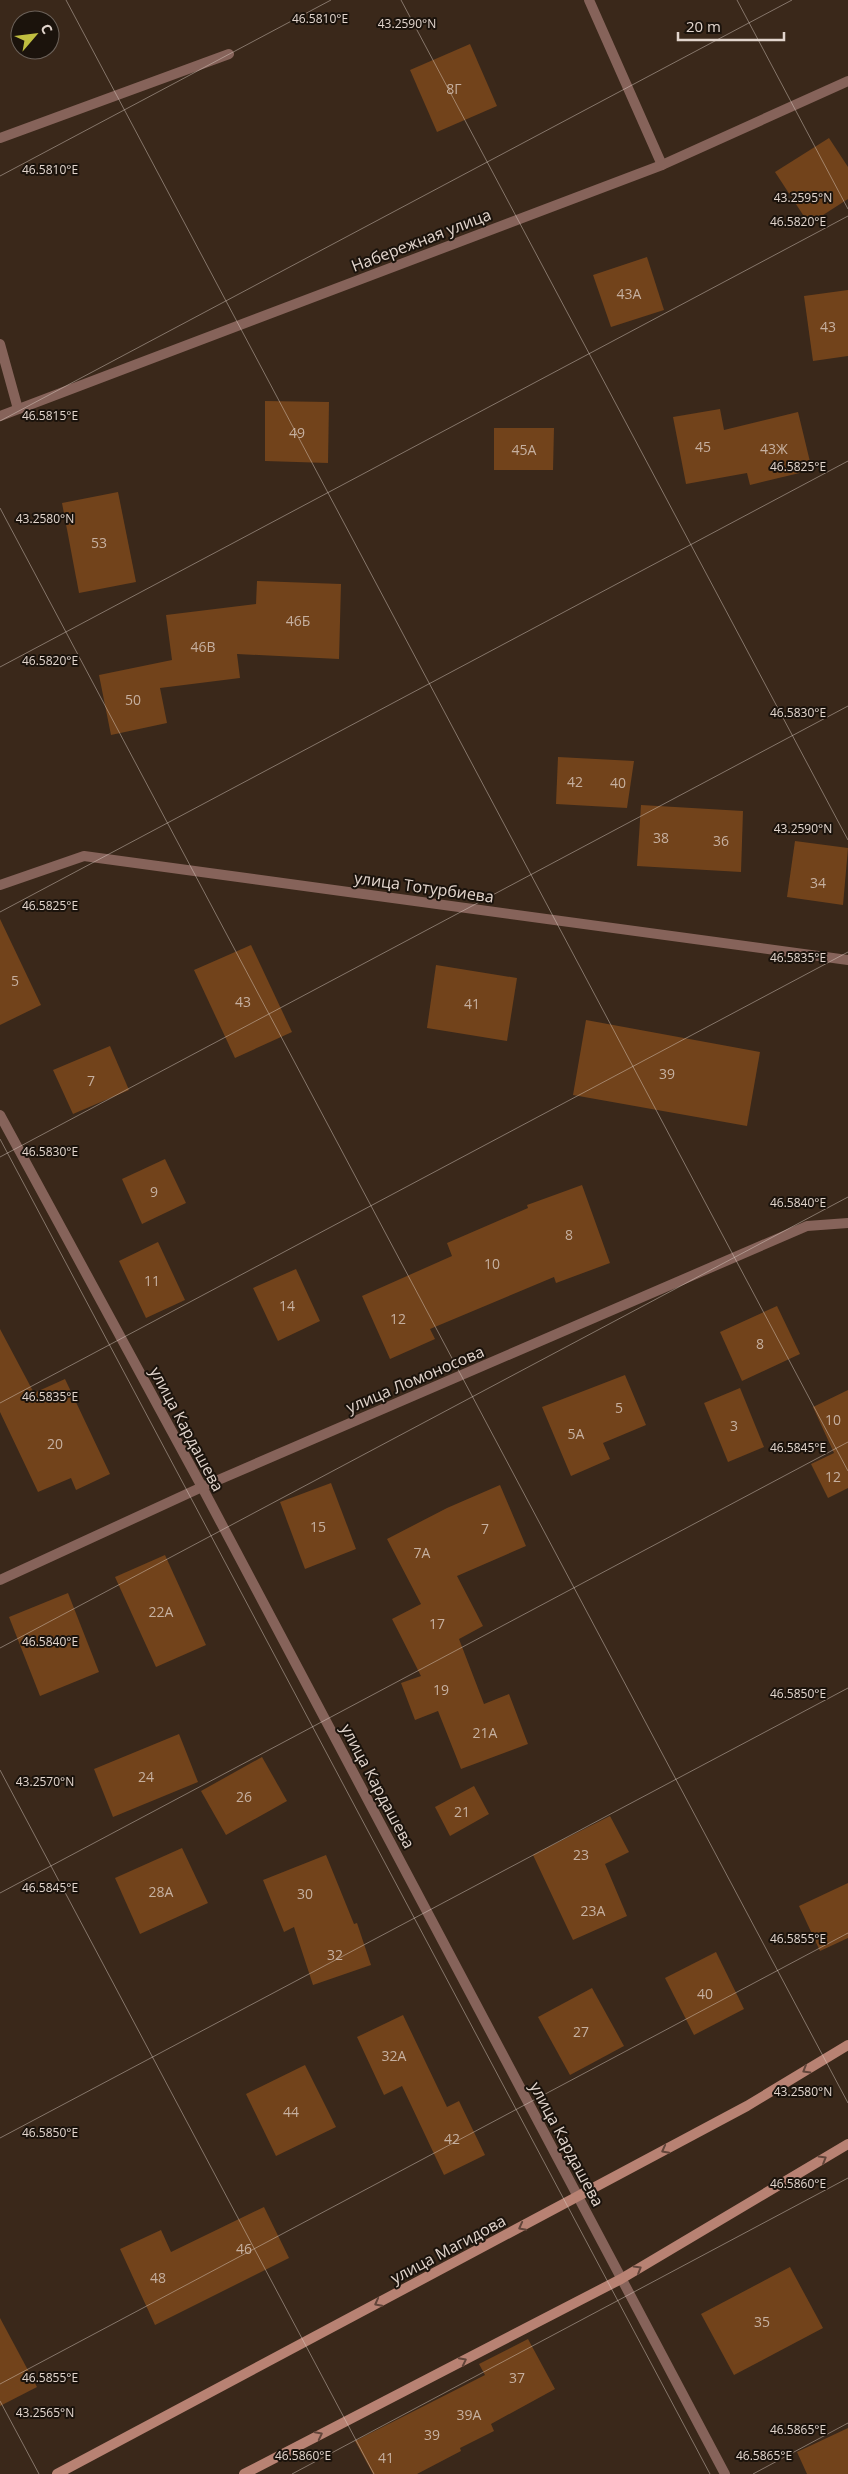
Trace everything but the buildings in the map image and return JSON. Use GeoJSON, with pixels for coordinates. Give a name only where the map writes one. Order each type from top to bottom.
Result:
{"type":"FeatureCollection","features":[{"type":"Feature","properties":{"kind":"main road","name":"улица Магидова"},"geometry":{"type":"LineString","coordinates":[[57,2474],[747,2106],[848,2045]]}},
{"type":"Feature","properties":{"kind":"main road"},"geometry":{"type":"LineString","coordinates":[[244,2474],[621,2279],[848,2144]]}},
{"type":"Feature","properties":{"kind":"street"},"geometry":{"type":"LineString","coordinates":[[589,0],[662,165]]}},
{"type":"Feature","properties":{"kind":"street"},"geometry":{"type":"LineString","coordinates":[[0,138],[229,54]]}},
{"type":"Feature","properties":{"kind":"street","name":"Набережная улица"},"geometry":{"type":"LineString","coordinates":[[0,416],[662,165],[848,81]]}},
{"type":"Feature","properties":{"kind":"street"},"geometry":{"type":"LineString","coordinates":[[0,344],[18,409]]}},
{"type":"Feature","properties":{"kind":"street","name":"улица Тотурбиева"},"geometry":{"type":"LineString","coordinates":[[0,885],[84,856],[848,960]]}},
{"type":"Feature","properties":{"kind":"street","name":"улица Кардашева"},"geometry":{"type":"LineString","coordinates":[[0,1115],[202,1487],[725,2474]]}},
{"type":"Feature","properties":{"kind":"street","name":"улица Ломоносова"},"geometry":{"type":"LineString","coordinates":[[0,1580],[202,1487],[808,1226],[848,1223]]}}]}
